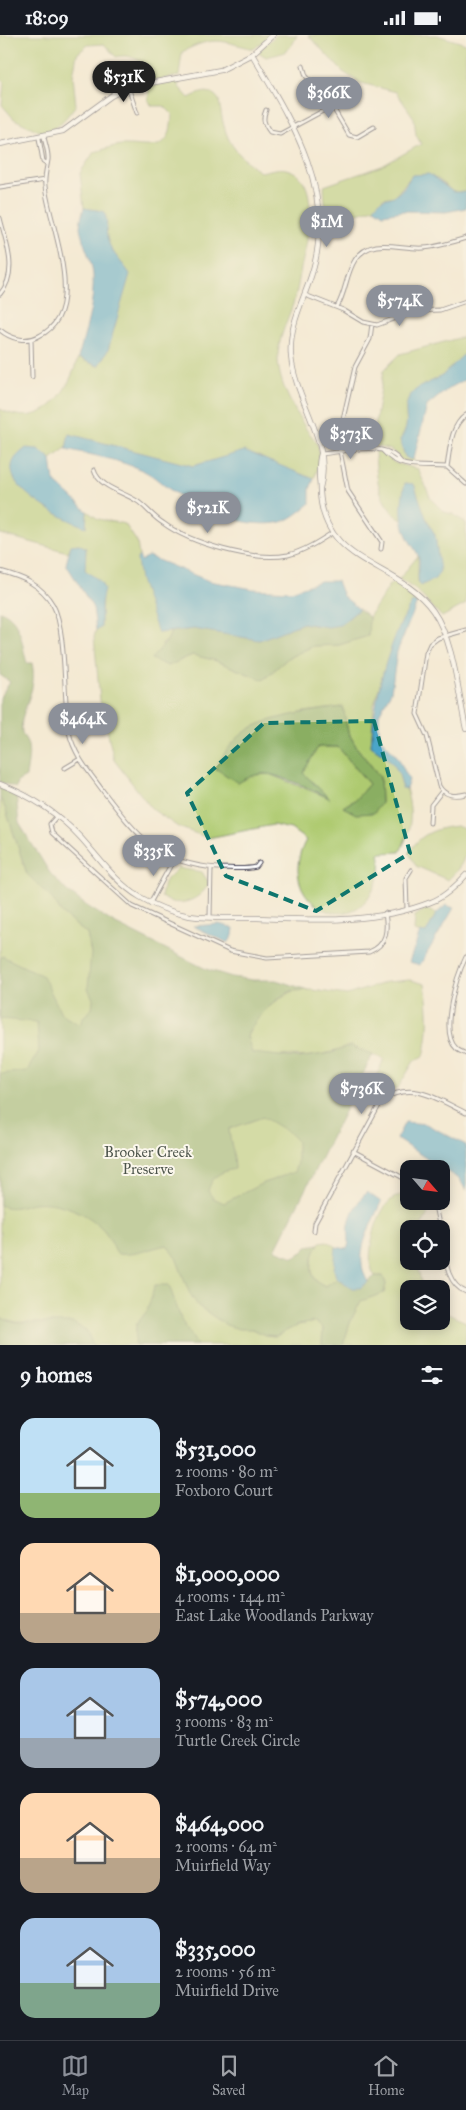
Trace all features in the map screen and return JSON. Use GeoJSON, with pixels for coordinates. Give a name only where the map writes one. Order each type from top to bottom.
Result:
{"type":"FeatureCollection","features":[{"type":"Feature","properties":{"kind":"street"},"geometry":{"type":"LineString","coordinates":[[0,144],[41,137],[67,129],[114,93],[128,87],[207,74],[233,65],[252,54],[273,35]]}},
{"type":"Feature","properties":{"kind":"street"},"geometry":{"type":"LineString","coordinates":[[252,54],[294,127],[310,165],[319,209],[317,251],[305,295],[292,327],[291,356],[296,377],[322,454],[320,488],[322,508],[332,533],[351,553],[405,584],[419,595],[435,613],[445,635],[466,729]]}},
{"type":"Feature","properties":{"kind":"street"},"geometry":{"type":"LineString","coordinates":[[303,65],[306,76],[332,106],[349,135],[356,137],[374,127]]}},
{"type":"Feature","properties":{"kind":"street"},"geometry":{"type":"LineString","coordinates":[[98,73],[114,93]]}},
{"type":"Feature","properties":{"kind":"street"},"geometry":{"type":"LineString","coordinates":[[128,87],[136,113]]}},
{"type":"Feature","properties":{"kind":"street"},"geometry":{"type":"LineString","coordinates":[[266,110],[263,120],[274,134],[280,135],[332,106]]}},
{"type":"Feature","properties":{"kind":"street"},"geometry":{"type":"LineString","coordinates":[[0,330],[16,339],[31,339],[44,334],[52,326],[61,308],[66,288],[45,180],[46,163],[43,161],[41,137]]}},
{"type":"Feature","properties":{"kind":"street"},"geometry":{"type":"LineString","coordinates":[[0,187],[45,180]]}},
{"type":"Feature","properties":{"kind":"street"},"geometry":{"type":"LineString","coordinates":[[0,218],[10,268],[9,280],[0,294]]}},
{"type":"Feature","properties":{"kind":"street"},"geometry":{"type":"LineString","coordinates":[[337,307],[345,291],[352,265],[364,251],[383,245],[423,249],[466,238]]}},
{"type":"Feature","properties":{"kind":"street"},"geometry":{"type":"LineString","coordinates":[[305,295],[337,307],[363,322],[372,324],[382,324],[415,311],[440,310],[466,301]]}},
{"type":"Feature","properties":{"kind":"street"},"geometry":{"type":"LineString","coordinates":[[372,324],[370,339],[354,372],[340,432],[339,452],[346,487],[382,542],[381,549]]}},
{"type":"Feature","properties":{"kind":"street"},"geometry":{"type":"LineString","coordinates":[[31,339],[32,377]]}},
{"type":"Feature","properties":{"kind":"street"},"geometry":{"type":"LineString","coordinates":[[447,467],[454,431],[457,424],[466,415]]}},
{"type":"Feature","properties":{"kind":"street"},"geometry":{"type":"LineString","coordinates":[[322,454],[369,449],[383,451],[392,459],[412,467],[447,467],[466,484]]}},
{"type":"Feature","properties":{"kind":"street"},"geometry":{"type":"LineString","coordinates":[[94,470],[99,481],[137,501],[163,524],[226,549],[261,556],[286,555],[310,547],[332,533]]}},
{"type":"Feature","properties":{"kind":"street"},"geometry":{"type":"LineString","coordinates":[[0,571],[22,577],[33,583],[48,598],[55,609],[60,627],[70,734],[80,759],[140,837],[158,851],[174,859],[211,867],[252,868],[260,863]]}},
{"type":"Feature","properties":{"kind":"street"},"geometry":{"type":"LineString","coordinates":[[466,630],[445,635],[433,641],[426,653],[417,713],[426,736],[442,791],[451,796],[466,794]]}},
{"type":"Feature","properties":{"kind":"street"},"geometry":{"type":"LineString","coordinates":[[65,768],[80,759]]}},
{"type":"Feature","properties":{"kind":"street"},"geometry":{"type":"LineString","coordinates":[[0,784],[22,793],[57,816],[80,837],[125,887],[150,903],[189,916],[334,920],[385,913],[407,909],[436,900],[449,892],[466,875]]}},
{"type":"Feature","properties":{"kind":"street"},"geometry":{"type":"LineString","coordinates":[[430,823],[430,805],[442,791]]}},
{"type":"Feature","properties":{"kind":"street"},"geometry":{"type":"LineString","coordinates":[[57,816],[50,824],[52,833],[127,903],[145,914],[239,954],[266,958],[369,952],[380,946],[386,936],[385,913]]}},
{"type":"Feature","properties":{"kind":"street"},"geometry":{"type":"LineString","coordinates":[[150,903],[174,859]]}},
{"type":"Feature","properties":{"kind":"street"},"geometry":{"type":"LineString","coordinates":[[210,917],[211,867]]}},
{"type":"Feature","properties":{"kind":"street"},"geometry":{"type":"LineString","coordinates":[[407,909],[406,878],[411,870]]}},
{"type":"Feature","properties":{"kind":"street"},"geometry":{"type":"LineString","coordinates":[[466,957],[451,1000],[450,1020],[452,1043],[466,1054]]}},
{"type":"Feature","properties":{"kind":"street"},"geometry":{"type":"LineString","coordinates":[[314,1231],[315,1223],[382,1100],[393,1093],[406,1090],[425,1093],[466,1113]]}},
{"type":"Feature","properties":{"kind":"street"},"geometry":{"type":"LineString","coordinates":[[353,1151],[400,1176]]}},
{"type":"Feature","properties":{"kind":"street"},"geometry":{"type":"LineString","coordinates":[[449,1270],[452,1281],[460,1290],[466,1292]]}},
{"type":"Feature","properties":{"kind":"highlighted area"},"geometry":{"type":"Polygon","coordinates":[[[374,721],[410,853],[316,911],[226,876],[187,793],[264,723],[374,721]]]}},
{"type":"Feature","properties":{"kind":"green space"},"geometry":{"type":"Polygon","coordinates":[[[0,35],[270,35],[254,49],[218,41],[202,43],[182,52],[179,76],[148,82],[145,64],[131,57],[116,57],[104,44],[88,45],[77,54],[73,76],[76,105],[58,125],[43,133],[14,119],[2,105],[4,81],[0,78],[0,35]]]}},
{"type":"Feature","properties":{"kind":"green space"},"geometry":{"type":"Polygon","coordinates":[[[276,35],[297,35],[292,45],[282,53],[266,57],[258,52],[276,35]]]}},
{"type":"Feature","properties":{"kind":"green space"},"geometry":{"type":"Polygon","coordinates":[[[308,35],[437,35],[466,44],[466,192],[453,192],[438,179],[412,175],[395,196],[383,198],[374,208],[337,218],[332,215],[326,205],[324,186],[382,166],[421,144],[416,135],[414,118],[396,92],[361,83],[343,72],[308,35]]]}},
{"type":"Feature","properties":{"kind":"green space"},"geometry":{"type":"Polygon","coordinates":[[[179,80],[179,87],[189,98],[206,92],[213,94],[219,100],[226,134],[241,156],[260,172],[286,169],[298,175],[305,185],[309,197],[310,212],[307,243],[293,306],[279,344],[278,360],[281,378],[287,395],[318,446],[318,467],[314,479],[279,467],[259,456],[214,460],[193,466],[69,434],[66,448],[51,459],[38,449],[26,449],[17,456],[12,466],[86,527],[87,511],[98,519],[125,524],[137,542],[139,556],[137,559],[158,633],[171,632],[167,641],[162,644],[168,666],[192,655],[214,660],[263,680],[288,658],[313,646],[339,645],[368,636],[369,617],[387,587],[395,581],[422,601],[417,603],[402,620],[387,660],[374,705],[371,746],[392,763],[401,779],[402,787],[406,788],[410,806],[409,828],[400,852],[379,853],[380,872],[373,890],[361,905],[347,912],[332,912],[318,906],[306,895],[299,880],[299,861],[306,840],[291,829],[273,825],[208,838],[178,827],[152,809],[114,760],[100,700],[94,637],[96,630],[101,627],[102,593],[85,570],[86,548],[79,544],[71,545],[68,552],[0,534],[0,409],[15,415],[28,416],[51,406],[67,385],[78,358],[98,366],[108,350],[129,274],[110,246],[107,237],[106,218],[103,211],[84,208],[80,173],[94,152],[121,145],[157,145],[168,137],[172,114],[164,106],[152,106],[148,100],[149,86],[179,80]],[[342,707],[304,712],[252,727],[252,775],[269,774],[327,797],[303,773],[318,747],[338,747],[369,784],[356,799],[343,807],[381,803],[380,777],[357,748],[348,732],[342,707]]]}},
{"type":"Feature","properties":{"kind":"green space"},"geometry":{"type":"Polygon","coordinates":[[[466,336],[466,353],[443,375],[417,389],[409,397],[406,408],[406,429],[400,440],[405,457],[413,459],[416,465],[403,461],[391,450],[375,446],[376,419],[384,370],[400,354],[466,336]]]}},
{"type":"Feature","properties":{"kind":"green space"},"geometry":{"type":"Polygon","coordinates":[[[375,450],[381,452],[395,463],[418,469],[431,499],[444,512],[453,514],[466,523],[466,604],[442,617],[416,590],[399,579],[418,556],[418,583],[437,549],[435,535],[426,518],[414,484],[405,483],[403,521],[388,507],[380,490],[376,471],[375,450]]]}},
{"type":"Feature","properties":{"kind":"green space"},"geometry":{"type":"Polygon","coordinates":[[[359,609],[369,617],[368,636],[339,645],[313,646],[288,658],[263,680],[214,660],[192,655],[168,666],[151,659],[167,641],[171,632],[194,629],[259,640],[303,623],[317,626],[349,618],[359,609]]]}},
{"type":"Feature","properties":{"kind":"green space"},"geometry":{"type":"Polygon","coordinates":[[[0,611],[13,620],[17,626],[27,663],[32,663],[33,674],[33,683],[22,724],[22,732],[27,742],[29,757],[26,777],[17,782],[16,788],[0,782],[0,698],[10,682],[0,675],[0,611]]]}},
{"type":"Feature","properties":{"kind":"green space"},"geometry":{"type":"Polygon","coordinates":[[[343,707],[348,732],[357,748],[380,777],[381,803],[374,813],[356,814],[343,807],[356,799],[369,784],[338,747],[318,747],[303,773],[330,799],[299,784],[267,774],[255,775],[238,783],[215,768],[235,741],[251,728],[283,717],[343,707]]]}},
{"type":"Feature","properties":{"kind":"green space","name":"Brooker Creek Preserve"},"geometry":{"type":"Polygon","coordinates":[[[0,786],[16,793],[19,823],[50,873],[67,891],[114,923],[206,969],[232,977],[253,980],[276,980],[308,990],[292,991],[286,994],[272,1004],[260,1017],[247,1036],[252,1053],[298,1058],[331,1053],[350,1046],[373,1054],[275,1250],[294,1257],[304,1251],[307,1246],[319,1244],[313,1256],[313,1274],[315,1279],[326,1286],[337,1278],[346,1285],[368,1282],[375,1276],[383,1276],[386,1284],[384,1293],[361,1301],[351,1320],[343,1345],[322,1345],[323,1328],[315,1322],[298,1325],[276,1336],[265,1335],[253,1329],[239,1329],[226,1325],[198,1306],[189,1292],[175,1255],[167,1245],[137,1253],[117,1254],[100,1226],[74,1210],[64,1206],[43,1203],[12,1208],[0,1205],[0,1074],[27,1071],[39,1051],[37,1022],[0,1019],[0,959],[2,956],[43,976],[62,1015],[80,1025],[83,1017],[92,1009],[93,999],[88,988],[91,953],[87,934],[62,914],[54,901],[27,874],[6,810],[0,798],[0,786]],[[263,1117],[229,1129],[235,1169],[221,1173],[212,1181],[208,1191],[213,1198],[224,1203],[261,1184],[294,1172],[297,1163],[297,1141],[288,1132],[263,1117]]]}},
{"type":"Feature","properties":{"kind":"green space","name":"Brooker Creek Preserve"},"geometry":{"type":"Polygon","coordinates":[[[0,798],[6,810],[27,874],[54,901],[62,914],[87,934],[91,953],[249,1045],[247,1036],[260,1014],[283,996],[293,991],[312,990],[347,995],[387,982],[410,980],[425,984],[428,1020],[424,1056],[414,1061],[398,1088],[381,1095],[372,1091],[373,1083],[384,1059],[350,1046],[316,1055],[299,1057],[281,1055],[348,1098],[229,1325],[253,1329],[265,1335],[275,1336],[298,1325],[315,1322],[323,1328],[322,1345],[0,1345],[0,798]]]}},
{"type":"Feature","properties":{"kind":"green space"},"geometry":{"type":"Polygon","coordinates":[[[457,826],[466,830],[465,853],[462,863],[448,880],[416,866],[409,853],[418,841],[435,830],[457,826]]]}},
{"type":"Feature","properties":{"kind":"green space"},"geometry":{"type":"Polygon","coordinates":[[[178,868],[202,872],[209,883],[194,899],[181,903],[168,901],[161,897],[164,882],[178,868]]]}},
{"type":"Feature","properties":{"kind":"green space"},"geometry":{"type":"Polygon","coordinates":[[[426,909],[436,914],[426,934],[414,931],[415,916],[426,909]]]}},
{"type":"Feature","properties":{"kind":"green space"},"geometry":{"type":"Polygon","coordinates":[[[399,1195],[400,1210],[429,1210],[425,1220],[400,1220],[400,1270],[418,1270],[421,1280],[400,1280],[400,1330],[450,1330],[450,1315],[466,1322],[466,1345],[343,1345],[351,1320],[361,1300],[384,1292],[386,1284],[383,1276],[375,1276],[372,1269],[370,1259],[371,1248],[380,1214],[391,1200],[399,1195]]]}},
{"type":"Feature","properties":{"kind":"green space"},"geometry":{"type":"Polygon","coordinates":[[[327,1241],[337,1247],[337,1278],[326,1286],[319,1283],[312,1273],[312,1260],[320,1242],[327,1241]]]}},
{"type":"Feature","properties":{"kind":"green space"},"geometry":{"type":"Polygon","coordinates":[[[155,1285],[169,1285],[181,1319],[197,1345],[135,1345],[136,1325],[147,1311],[155,1285]]]}},
{"type":"Feature","properties":{"kind":"green space"},"geometry":{"type":"Polygon","coordinates":[[[0,1318],[16,1323],[73,1323],[86,1330],[93,1345],[0,1345],[0,1318]]]}},
{"type":"Feature","properties":{"kind":"water"},"geometry":{"type":"Polygon","coordinates":[[[429,174],[453,192],[466,192],[466,208],[446,212],[403,211],[383,214],[374,208],[380,201],[399,192],[412,175],[429,174]]]}},
{"type":"Feature","properties":{"kind":"water"},"geometry":{"type":"Polygon","coordinates":[[[84,208],[103,211],[106,218],[107,237],[110,246],[130,274],[108,350],[98,366],[78,358],[89,317],[93,285],[92,269],[80,227],[84,208]]]}},
{"type":"Feature","properties":{"kind":"water"},"geometry":{"type":"Polygon","coordinates":[[[466,353],[466,379],[448,389],[427,406],[414,458],[411,460],[405,457],[400,440],[406,429],[406,408],[409,397],[417,389],[443,375],[466,353]]]}},
{"type":"Feature","properties":{"kind":"water"},"geometry":{"type":"Polygon","coordinates":[[[69,434],[193,466],[244,451],[314,479],[310,489],[310,504],[295,516],[277,523],[249,523],[222,516],[183,498],[148,473],[135,467],[66,449],[69,434]]]}},
{"type":"Feature","properties":{"kind":"water"},"geometry":{"type":"Polygon","coordinates":[[[26,448],[38,449],[51,459],[54,481],[87,511],[86,527],[40,504],[19,485],[13,476],[12,466],[15,458],[26,448]]]}},
{"type":"Feature","properties":{"kind":"water"},"geometry":{"type":"Polygon","coordinates":[[[405,483],[414,484],[426,518],[435,535],[440,571],[435,579],[420,586],[418,580],[419,559],[409,541],[403,524],[402,504],[405,483]]]}},
{"type":"Feature","properties":{"kind":"water"},"geometry":{"type":"Polygon","coordinates":[[[79,544],[86,548],[85,570],[100,581],[104,589],[101,603],[101,628],[96,630],[93,608],[66,564],[71,545],[79,544]]]}},
{"type":"Feature","properties":{"kind":"water"},"geometry":{"type":"Polygon","coordinates":[[[139,556],[141,561],[148,556],[209,581],[253,589],[291,591],[320,581],[337,581],[343,596],[359,609],[340,625],[328,627],[303,623],[259,640],[194,629],[158,633],[140,580],[137,559],[139,556]]]}},
{"type":"Feature","properties":{"kind":"water"},"geometry":{"type":"Polygon","coordinates":[[[412,602],[417,603],[397,652],[391,692],[379,714],[381,739],[398,757],[409,780],[406,789],[402,788],[401,780],[392,763],[371,746],[375,709],[383,672],[395,636],[412,602]]]}},
{"type":"Feature","properties":{"kind":"water"},"geometry":{"type":"Polygon","coordinates":[[[446,905],[454,908],[420,965],[409,962],[420,932],[426,933],[436,914],[446,905]]]}},
{"type":"Feature","properties":{"kind":"water"},"geometry":{"type":"Polygon","coordinates":[[[219,924],[234,928],[233,936],[228,943],[193,926],[219,924]]]}},
{"type":"Feature","properties":{"kind":"water"},"geometry":{"type":"Polygon","coordinates":[[[405,1122],[426,1124],[466,1145],[466,1191],[460,1180],[450,1174],[450,1160],[429,1160],[396,1139],[405,1122]]]}},
{"type":"Feature","properties":{"kind":"water"},"geometry":{"type":"Polygon","coordinates":[[[367,1192],[381,1202],[364,1242],[362,1252],[364,1272],[368,1282],[360,1288],[352,1288],[336,1277],[334,1270],[336,1247],[347,1249],[351,1215],[367,1192]]]}}]}
